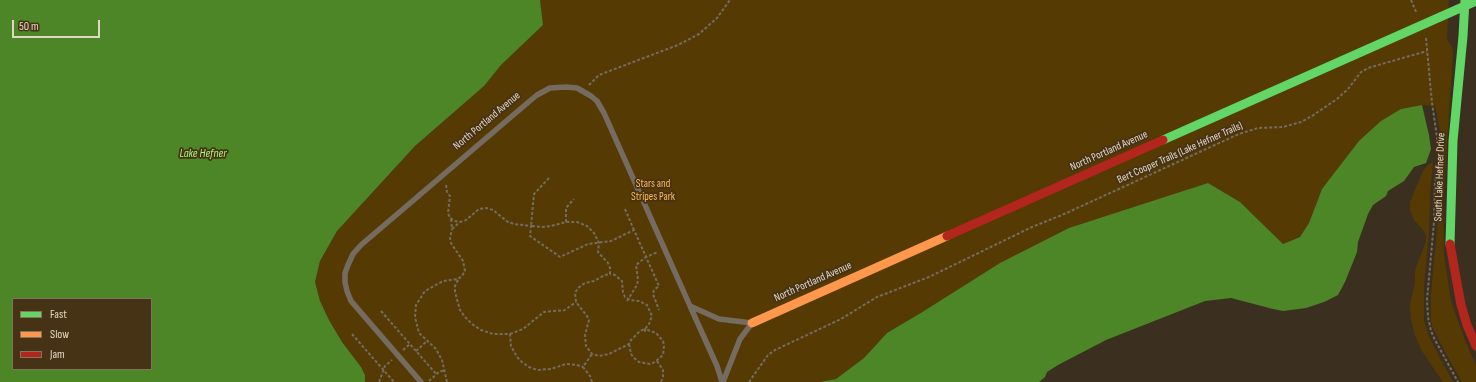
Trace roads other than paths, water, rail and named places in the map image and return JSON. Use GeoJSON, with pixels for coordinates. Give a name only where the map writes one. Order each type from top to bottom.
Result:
{"type":"FeatureCollection","features":[{"type":"Feature","properties":{"kind":"street","name":"North Portland Avenue"},"geometry":{"type":"LineString","coordinates":[[752,323],[1465,3],[1476,1]]}},
{"type":"Feature","properties":{"kind":"street","name":"South Lake Hefner Drive"},"geometry":{"type":"LineString","coordinates":[[1465,3],[1452,141],[1450,247],[1460,305],[1476,346]]}},
{"type":"Feature","properties":{"kind":"lane","name":"North Portland Avenue"},"geometry":{"type":"LineString","coordinates":[[421,382],[351,301],[347,292],[345,274],[353,254],[360,245],[537,95],[550,88],[558,87],[577,88],[597,101],[604,113],[717,366],[722,382]]}},
{"type":"Feature","properties":{"kind":"lane"},"geometry":{"type":"LineString","coordinates":[[690,306],[719,319],[752,323]]}},
{"type":"Feature","properties":{"kind":"lane","name":"North Portland Avenue"},"geometry":{"type":"LineString","coordinates":[[722,382],[740,339],[752,323]]}},
{"type":"Feature","properties":{"kind":"water","name":"Lake Hefner"},"geometry":{"type":"Polygon","coordinates":[[[0,0],[540,0],[543,25],[501,65],[484,86],[415,146],[337,231],[320,261],[315,282],[320,301],[342,342],[361,367],[365,375],[365,382],[0,382],[0,0]]]}},
{"type":"Feature","properties":{"kind":"water"},"geometry":{"type":"Polygon","coordinates":[[[1422,105],[1431,149],[1426,163],[1414,167],[1404,181],[1388,191],[1386,196],[1373,205],[1368,214],[1358,242],[1357,252],[1345,282],[1338,295],[1324,302],[1306,308],[1283,311],[1231,298],[1205,301],[1106,340],[1058,365],[1047,372],[1045,377],[1039,382],[820,382],[836,379],[864,358],[887,333],[1000,263],[1069,228],[1208,183],[1240,202],[1283,244],[1300,237],[1309,223],[1322,189],[1359,141],[1381,121],[1401,109],[1422,105]]]}},
{"type":"Feature","properties":{"kind":"park label","name":"Stars and Stripes Park"},"geometry":{"type":"Point","coordinates":[653,190]}}]}
